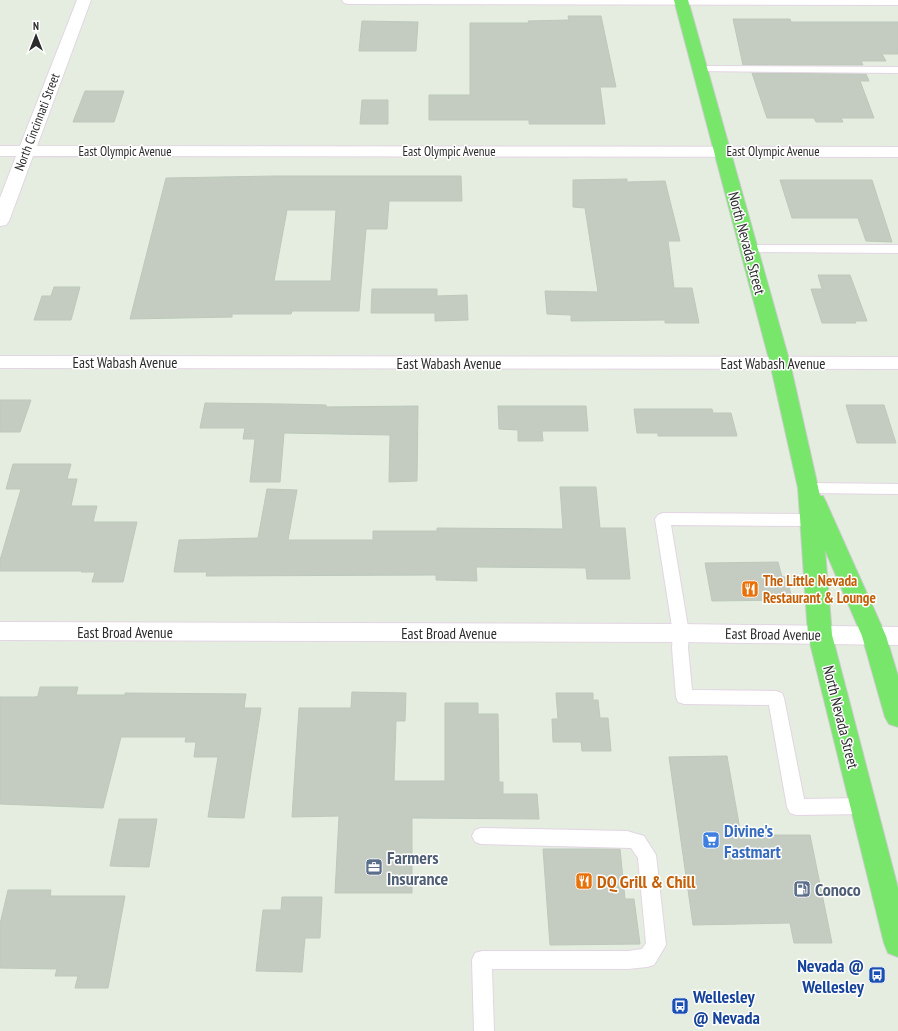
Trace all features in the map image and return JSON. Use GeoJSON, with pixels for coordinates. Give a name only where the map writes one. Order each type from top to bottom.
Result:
{"type":"FeatureCollection","features":[{"type":"Feature","properties":{"kind":"main road","name":"North Nevada Street"},"geometry":{"type":"LineString","coordinates":[[681,0],[780,363],[809,488],[820,635],[898,943]]}},
{"type":"Feature","properties":{"kind":"main road","name":"North Nevada Street"},"geometry":{"type":"LineString","coordinates":[[809,488],[874,636],[898,717]]}},
{"type":"Feature","properties":{"kind":"street","name":"North Cincinnati Street"},"geometry":{"type":"LineString","coordinates":[[0,221],[84,0]]}},
{"type":"Feature","properties":{"kind":"street"},"geometry":{"type":"LineString","coordinates":[[349,0],[898,1]]}},
{"type":"Feature","properties":{"kind":"street","name":"East Olympic Avenue"},"geometry":{"type":"LineString","coordinates":[[0,151],[898,152]]}},
{"type":"Feature","properties":{"kind":"street","name":"East Wabash Avenue"},"geometry":{"type":"LineString","coordinates":[[0,362],[898,363]]}},
{"type":"Feature","properties":{"kind":"street","name":"East Broad Avenue"},"geometry":{"type":"LineString","coordinates":[[0,631],[681,633],[898,636]]}},
{"type":"Feature","properties":{"kind":"lane"},"geometry":{"type":"LineString","coordinates":[[700,69],[898,70]]}},
{"type":"Feature","properties":{"kind":"lane"},"geometry":{"type":"LineString","coordinates":[[748,249],[898,249]]}},
{"type":"Feature","properties":{"kind":"lane"},"geometry":{"type":"LineString","coordinates":[[809,488],[898,488]]}},
{"type":"Feature","properties":{"kind":"lane"},"geometry":{"type":"LineString","coordinates":[[811,520],[663,519],[681,633],[680,648],[684,697],[776,698],[796,807],[864,806]]}},
{"type":"Feature","properties":{"kind":"lane"},"geometry":{"type":"LineString","coordinates":[[481,836],[627,838],[637,842],[647,855],[656,945],[647,958],[628,960],[482,960],[484,1031]]}},
{"type":"Feature","properties":{"kind":"building"},"geometry":{"type":"Polygon","coordinates":[[[568,16],[601,16],[616,87],[600,87],[605,124],[529,124],[529,120],[429,120],[429,95],[470,95],[470,23],[529,23],[528,21],[569,20],[568,16]]]}},
{"type":"Feature","properties":{"kind":"building"},"geometry":{"type":"Polygon","coordinates":[[[733,19],[790,19],[791,22],[898,22],[898,54],[882,54],[886,61],[861,61],[863,65],[743,65],[733,19]]]}},
{"type":"Feature","properties":{"kind":"building"},"geometry":{"type":"Polygon","coordinates":[[[362,21],[418,22],[416,51],[359,51],[362,21]]]}},
{"type":"Feature","properties":{"kind":"building"},"geometry":{"type":"Polygon","coordinates":[[[752,73],[866,74],[869,81],[860,81],[874,118],[841,118],[843,122],[816,122],[814,118],[767,118],[752,73]]]}},
{"type":"Feature","properties":{"kind":"building"},"geometry":{"type":"Polygon","coordinates":[[[85,91],[124,91],[114,122],[73,122],[85,91]]]}},
{"type":"Feature","properties":{"kind":"building"},"geometry":{"type":"Polygon","coordinates":[[[362,100],[388,100],[388,124],[360,124],[362,100]]]}},
{"type":"Feature","properties":{"kind":"building"},"geometry":{"type":"Polygon","coordinates":[[[276,176],[461,176],[462,201],[389,201],[387,229],[366,229],[359,311],[292,311],[291,314],[232,314],[232,317],[130,319],[166,178],[276,176]],[[287,210],[274,281],[331,281],[336,210],[287,210]]]}},
{"type":"Feature","properties":{"kind":"building"},"geometry":{"type":"Polygon","coordinates":[[[627,179],[627,182],[665,181],[680,241],[668,241],[674,288],[692,288],[699,323],[665,323],[665,320],[571,321],[571,315],[547,314],[545,291],[598,292],[585,208],[573,207],[573,180],[627,179]]]}},
{"type":"Feature","properties":{"kind":"building"},"geometry":{"type":"Polygon","coordinates":[[[780,180],[872,180],[892,242],[866,241],[858,218],[792,218],[780,180]]]}},
{"type":"Feature","properties":{"kind":"building"},"geometry":{"type":"Polygon","coordinates":[[[818,275],[850,275],[867,321],[855,321],[856,323],[822,323],[811,289],[822,289],[818,275]]]}},
{"type":"Feature","properties":{"kind":"building"},"geometry":{"type":"Polygon","coordinates":[[[54,287],[80,287],[71,320],[34,320],[42,296],[51,296],[54,287]]]}},
{"type":"Feature","properties":{"kind":"building"},"geometry":{"type":"Polygon","coordinates":[[[372,289],[437,289],[437,296],[467,295],[468,320],[435,321],[435,313],[371,313],[372,289]]]}},
{"type":"Feature","properties":{"kind":"building"},"geometry":{"type":"Polygon","coordinates":[[[0,400],[31,400],[20,432],[0,432],[0,400]]]}},
{"type":"Feature","properties":{"kind":"building"},"geometry":{"type":"Polygon","coordinates":[[[205,403],[326,405],[326,407],[418,406],[417,481],[389,482],[390,435],[284,433],[280,482],[250,482],[255,439],[243,439],[245,428],[200,428],[205,403]]]}},
{"type":"Feature","properties":{"kind":"building"},"geometry":{"type":"Polygon","coordinates":[[[846,405],[884,405],[896,443],[857,443],[846,405]]]}},
{"type":"Feature","properties":{"kind":"building"},"geometry":{"type":"Polygon","coordinates":[[[498,406],[586,406],[588,431],[542,431],[543,441],[518,441],[518,430],[499,429],[498,406]]]}},
{"type":"Feature","properties":{"kind":"building"},"geometry":{"type":"Polygon","coordinates":[[[634,409],[712,409],[713,413],[731,413],[737,436],[658,436],[658,433],[637,433],[634,409]]]}},
{"type":"Feature","properties":{"kind":"building"},"geometry":{"type":"Polygon","coordinates":[[[13,464],[71,464],[67,479],[77,479],[71,506],[97,506],[93,522],[137,522],[123,582],[92,582],[95,572],[0,571],[0,560],[21,489],[6,489],[13,464]]]}},
{"type":"Feature","properties":{"kind":"building"},"geometry":{"type":"Polygon","coordinates":[[[560,487],[596,487],[600,528],[625,528],[630,579],[587,579],[586,568],[476,567],[477,581],[436,580],[436,575],[206,576],[207,572],[174,572],[179,540],[258,538],[267,489],[297,490],[288,540],[373,540],[373,531],[437,531],[437,528],[563,529],[560,487]]]}},
{"type":"Feature","properties":{"kind":"building","name":"The Little Nevada Restaurant & Lounge"},"geometry":{"type":"Polygon","coordinates":[[[778,562],[782,577],[787,577],[792,600],[712,601],[705,563],[778,562]]]}},
{"type":"Feature","properties":{"kind":"building"},"geometry":{"type":"Polygon","coordinates":[[[40,687],[78,687],[76,695],[125,695],[125,693],[246,694],[244,708],[261,708],[244,818],[208,817],[218,757],[194,757],[196,742],[185,742],[186,737],[121,737],[103,808],[0,804],[0,697],[35,697],[38,696],[40,687]]]}},
{"type":"Feature","properties":{"kind":"building"},"geometry":{"type":"Polygon","coordinates":[[[352,692],[406,693],[405,721],[396,721],[394,781],[445,781],[445,703],[478,703],[478,714],[498,714],[499,782],[503,782],[503,794],[537,794],[539,819],[412,818],[412,893],[335,893],[339,816],[292,817],[299,708],[351,708],[352,692]]]}},
{"type":"Feature","properties":{"kind":"building"},"geometry":{"type":"Polygon","coordinates":[[[556,693],[593,693],[593,700],[598,700],[600,718],[608,718],[611,751],[582,751],[581,742],[553,742],[552,719],[558,719],[556,693]]]}},
{"type":"Feature","properties":{"kind":"building"},"geometry":{"type":"Polygon","coordinates":[[[727,756],[741,835],[810,835],[832,943],[794,943],[790,923],[693,925],[669,757],[727,756]]]}},
{"type":"Feature","properties":{"kind":"building"},"geometry":{"type":"Polygon","coordinates":[[[119,819],[157,819],[149,867],[110,866],[119,819]]]}},
{"type":"Feature","properties":{"kind":"building","name":"DQ Grill & Chill"},"geometry":{"type":"Polygon","coordinates":[[[543,849],[620,849],[625,899],[634,899],[640,944],[550,945],[543,849]]]}},
{"type":"Feature","properties":{"kind":"building"},"geometry":{"type":"Polygon","coordinates":[[[8,890],[51,890],[50,896],[125,896],[108,988],[75,988],[78,976],[55,976],[57,969],[0,968],[0,924],[8,890]]]}},
{"type":"Feature","properties":{"kind":"building"},"geometry":{"type":"Polygon","coordinates":[[[282,897],[322,897],[320,938],[305,938],[302,972],[256,971],[263,910],[281,910],[282,897]]]}},
{"type":"Feature","properties":{"kind":"place","name":"The Little Nevada Restaurant & Lounge"},"geometry":{"type":"Point","coordinates":[750,589]}},
{"type":"Feature","properties":{"kind":"place","name":"Divine's Fastmart"},"geometry":{"type":"Point","coordinates":[711,840]}},
{"type":"Feature","properties":{"kind":"place","name":"Farmers Insurance"},"geometry":{"type":"Point","coordinates":[374,867]}},
{"type":"Feature","properties":{"kind":"place","name":"DQ Grill & Chill"},"geometry":{"type":"Point","coordinates":[584,881]}},
{"type":"Feature","properties":{"kind":"place","name":"Conoco"},"geometry":{"type":"Point","coordinates":[802,889]}},
{"type":"Feature","properties":{"kind":"place","name":"Nevada @ Wellesley"},"geometry":{"type":"Point","coordinates":[877,975]}},
{"type":"Feature","properties":{"kind":"place","name":"Wellesley @ Nevada"},"geometry":{"type":"Point","coordinates":[680,1006]}}]}
